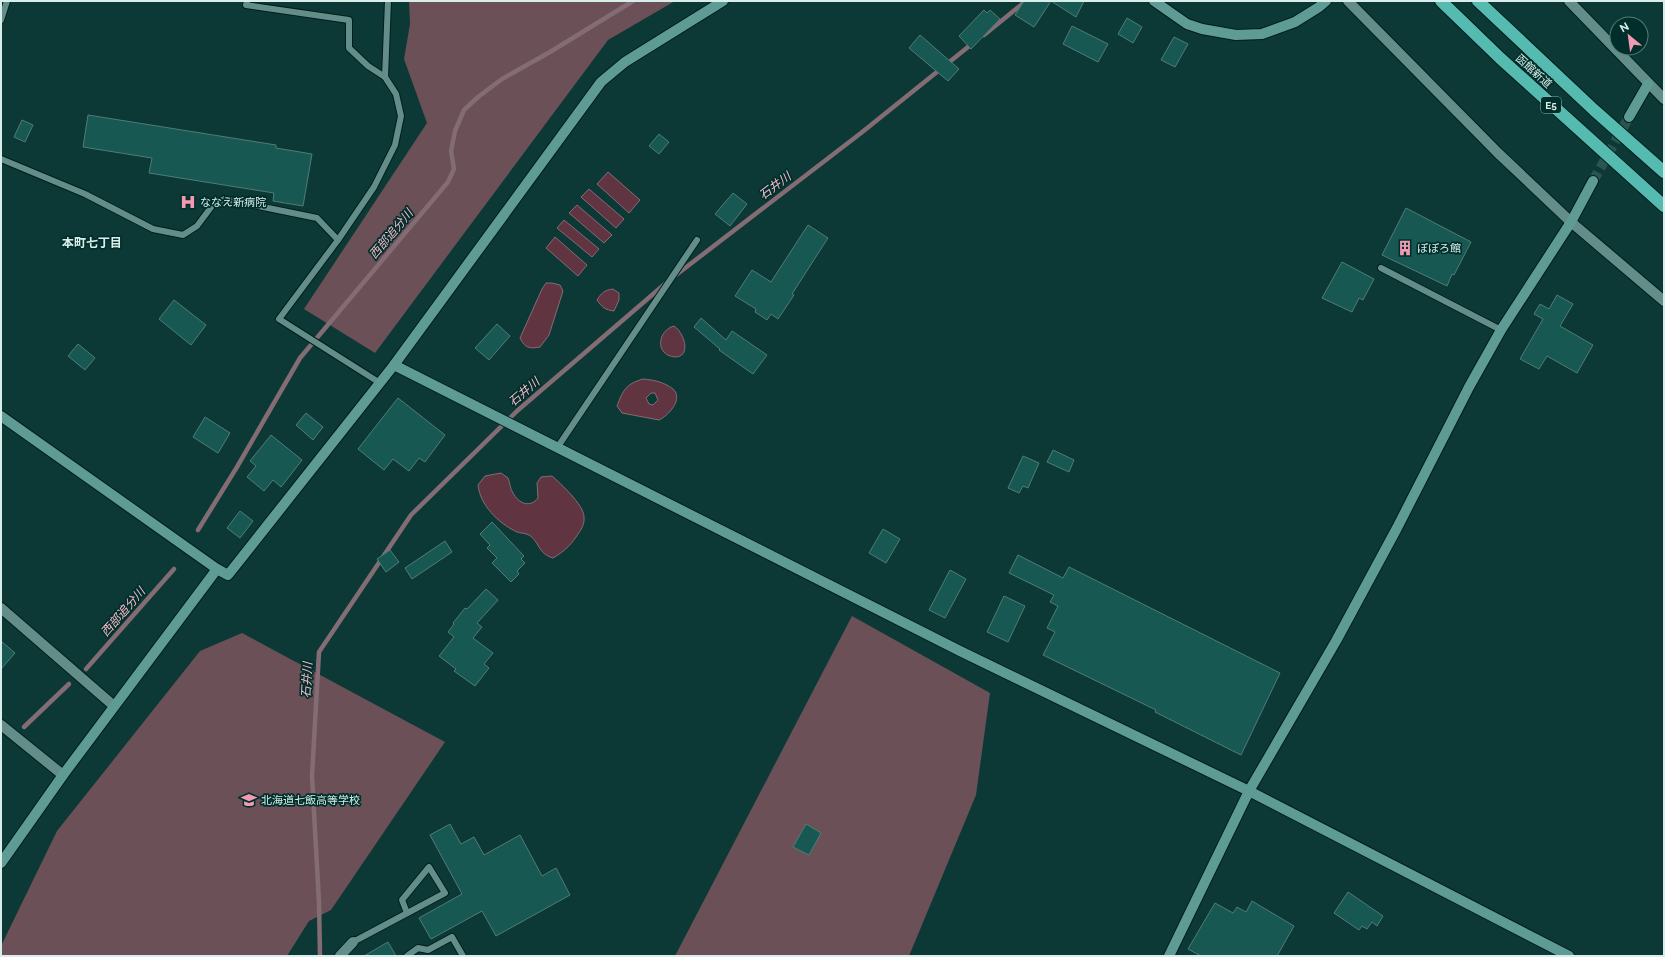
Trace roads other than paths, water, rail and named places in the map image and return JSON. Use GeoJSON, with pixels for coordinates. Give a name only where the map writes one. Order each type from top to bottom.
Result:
{"type":"FeatureCollection","features":[{"type":"Feature","properties":{"kind":"highway"},"geometry":{"type":"LineString","coordinates":[[1433,1],[1500,58]]}},
{"type":"Feature","properties":{"kind":"highway","name":"函館新道"},"geometry":{"type":"LineString","coordinates":[[1441,1],[1500,58],[1664,206]]}},
{"type":"Feature","properties":{"kind":"highway","name":"函館新道"},"geometry":{"type":"LineString","coordinates":[[1478,1],[1594,110],[1664,172]]}},
{"type":"Feature","properties":{"kind":"street"},"geometry":{"type":"LineString","coordinates":[[1,416],[228,576],[394,365],[601,82],[625,62],[723,1]]}},
{"type":"Feature","properties":{"kind":"street"},"geometry":{"type":"LineString","coordinates":[[1154,1],[1187,24],[1202,29],[1236,35],[1262,34],[1295,22],[1326,1]]}},
{"type":"Feature","properties":{"kind":"street"},"geometry":{"type":"LineString","coordinates":[[1348,1],[1498,153],[1571,222],[1664,301]]}},
{"type":"Feature","properties":{"kind":"street"},"geometry":{"type":"LineString","coordinates":[[1569,1],[1664,99]]}},
{"type":"Feature","properties":{"kind":"street"},"geometry":{"type":"LineString","coordinates":[[1628,117],[1648,84]]}},
{"type":"Feature","properties":{"kind":"street"},"geometry":{"type":"LineString","coordinates":[[1169,956],[1249,791],[1336,641],[1469,387],[1501,330],[1571,222],[1592,181]]}},
{"type":"Feature","properties":{"kind":"street"},"geometry":{"type":"LineString","coordinates":[[394,365],[960,651],[1249,791],[1569,956]]}},
{"type":"Feature","properties":{"kind":"street"},"geometry":{"type":"LineString","coordinates":[[1,863],[63,775],[217,569]]}},
{"type":"Feature","properties":{"kind":"street"},"geometry":{"type":"LineString","coordinates":[[1,608],[114,706]]}},
{"type":"Feature","properties":{"kind":"street"},"geometry":{"type":"LineString","coordinates":[[1,725],[63,775]]}},
{"type":"Feature","properties":{"kind":"street"},"geometry":{"type":"LineString","coordinates":[[340,956],[353,942]]}},
{"type":"Feature","properties":{"kind":"lane"},"geometry":{"type":"LineString","coordinates":[[1,20],[7,1]]}},
{"type":"Feature","properties":{"kind":"lane"},"geometry":{"type":"LineString","coordinates":[[247,1],[246,6],[349,20],[349,48],[368,66],[385,76],[396,94],[401,116],[395,145],[374,187],[338,240],[279,319],[380,383]]}},
{"type":"Feature","properties":{"kind":"lane"},"geometry":{"type":"LineString","coordinates":[[385,76],[388,1]]}},
{"type":"Feature","properties":{"kind":"lane"},"geometry":{"type":"LineString","coordinates":[[1,159],[85,194],[153,229],[183,235],[197,226],[212,206],[224,199],[317,218],[338,240]]}},
{"type":"Feature","properties":{"kind":"lane"},"geometry":{"type":"LineString","coordinates":[[557,448],[697,240]]}},
{"type":"Feature","properties":{"kind":"lane"},"geometry":{"type":"LineString","coordinates":[[1381,268],[1501,330]]}},
{"type":"Feature","properties":{"kind":"lane"},"geometry":{"type":"LineString","coordinates":[[353,942],[407,913],[444,893],[429,867],[402,900],[407,913]]}},
{"type":"Feature","properties":{"kind":"lane"},"geometry":{"type":"LineString","coordinates":[[406,956],[418,948],[428,950],[452,937],[463,956]]}},
{"type":"Feature","properties":{"kind":"waterway","name":"西部追分川"},"geometry":{"type":"LineString","coordinates":[[198,530],[237,467],[300,358],[448,182],[454,169],[451,151],[455,131],[464,110],[478,97],[502,79],[550,52],[633,1]]}},
{"type":"Feature","properties":{"kind":"waterway","name":"石井川"},"geometry":{"type":"LineString","coordinates":[[984,35],[1026,1]]}},
{"type":"Feature","properties":{"kind":"waterway","name":"石井川"},"geometry":{"type":"LineString","coordinates":[[676,275],[861,133],[973,43]]}},
{"type":"Feature","properties":{"kind":"waterway","name":"石井川"},"geometry":{"type":"LineString","coordinates":[[320,956],[319,902],[312,776],[319,652],[411,515],[517,411],[666,283]]}},
{"type":"Feature","properties":{"kind":"waterway","name":"西部追分川"},"geometry":{"type":"LineString","coordinates":[[86,669],[174,569]]}},
{"type":"Feature","properties":{"kind":"waterway","name":"西部追分川"},"geometry":{"type":"LineString","coordinates":[[24,727],[69,684]]}},
{"type":"Feature","properties":{"kind":"tunnel"},"geometry":{"type":"LineString","coordinates":[[1593,181],[1629,117]]}},
{"type":"Feature","properties":{"kind":"place","name":"ななえ新病院"},"geometry":{"type":"Point","coordinates":[188,202]}},
{"type":"Feature","properties":{"kind":"place","name":"ぽぽろ館"},"geometry":{"type":"Point","coordinates":[1405,248]}},
{"type":"Feature","properties":{"kind":"place","name":"北海道七飯高等学校"},"geometry":{"type":"Point","coordinates":[249,800]}},
{"type":"Feature","properties":{"kind":"district","name":"本町七丁目"},"geometry":{"type":"Point","coordinates":[92,243]}}]}
